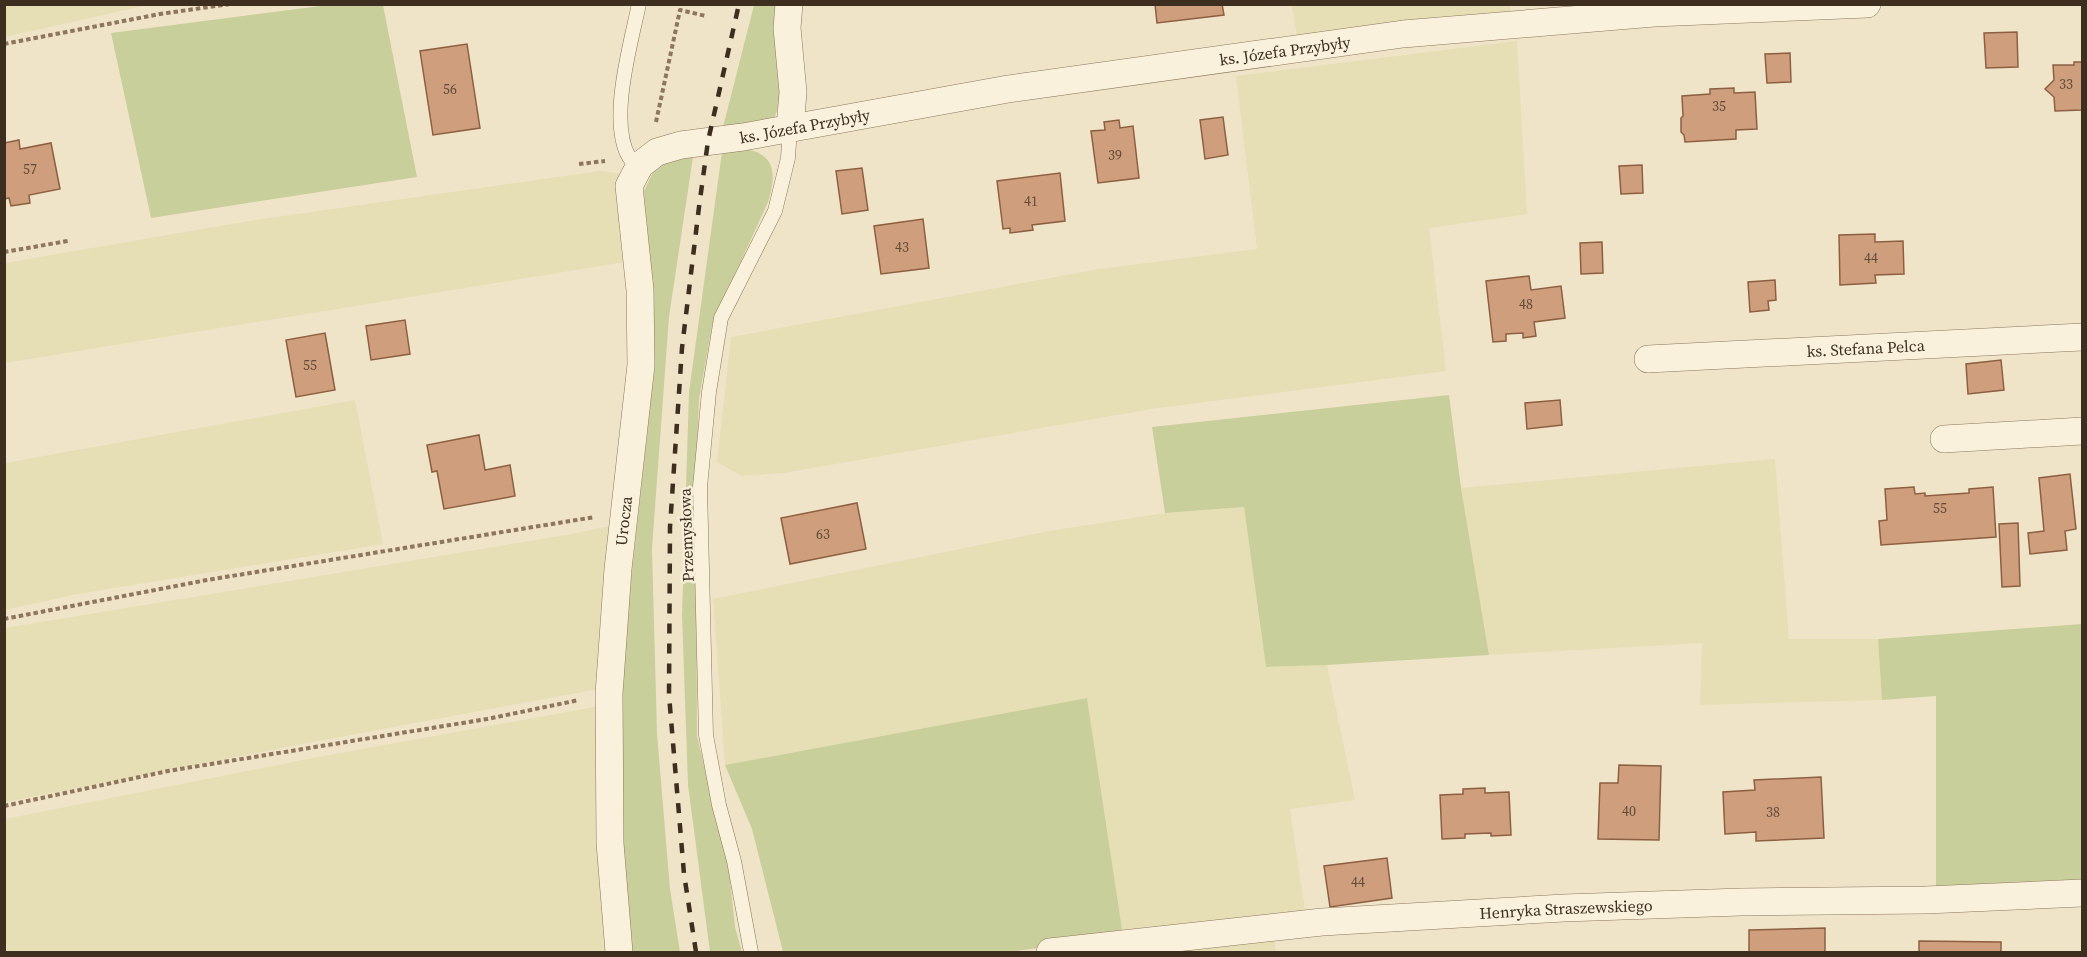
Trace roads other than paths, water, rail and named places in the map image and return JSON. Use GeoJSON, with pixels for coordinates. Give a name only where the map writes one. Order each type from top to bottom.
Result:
{"type":"FeatureCollection","features":[{"type":"Feature","properties":{"kind":"street"},"geometry":{"type":"LineString","coordinates":[[789,4],[787,28],[793,92],[790,128]]}},
{"type":"Feature","properties":{"kind":"street","name":"ks. Józefa Przybyły"},"geometry":{"type":"LineString","coordinates":[[649,159],[681,145],[742,137],[1008,89],[1403,34],[1654,13],[1867,4]]}},
{"type":"Feature","properties":{"kind":"street","name":"Urocza"},"geometry":{"type":"LineString","coordinates":[[620,952],[610,843],[609,694],[618,569],[641,365],[640,291],[629,186],[649,159]]}},
{"type":"Feature","properties":{"kind":"street","name":"ks. Stefana Pelca"},"geometry":{"type":"LineString","coordinates":[[1648,359],[2082,337]]}},
{"type":"Feature","properties":{"kind":"street"},"geometry":{"type":"LineString","coordinates":[[1944,439],[2082,431]]}},
{"type":"Feature","properties":{"kind":"street","name":"Henryka Straszewskiego"},"geometry":{"type":"LineString","coordinates":[[1050,952],[1322,922],[1553,908],[1741,902],[1926,900],[2082,893]]}},
{"type":"Feature","properties":{"kind":"lane"},"geometry":{"type":"LineString","coordinates":[[639,4],[628,57],[620,118],[622,139],[630,159],[649,159]]}},
{"type":"Feature","properties":{"kind":"lane","name":"Przemysłowa"},"geometry":{"type":"LineString","coordinates":[[751,952],[734,861],[719,805],[706,735],[700,488],[709,392],[721,318],[776,212],[788,158],[790,128]]}},
{"type":"Feature","properties":{"kind":"railway"},"geometry":{"type":"LineString","coordinates":[[696,952],[684,874],[669,695],[670,527],[682,348],[699,207],[708,141],[739,4]]}}]}
